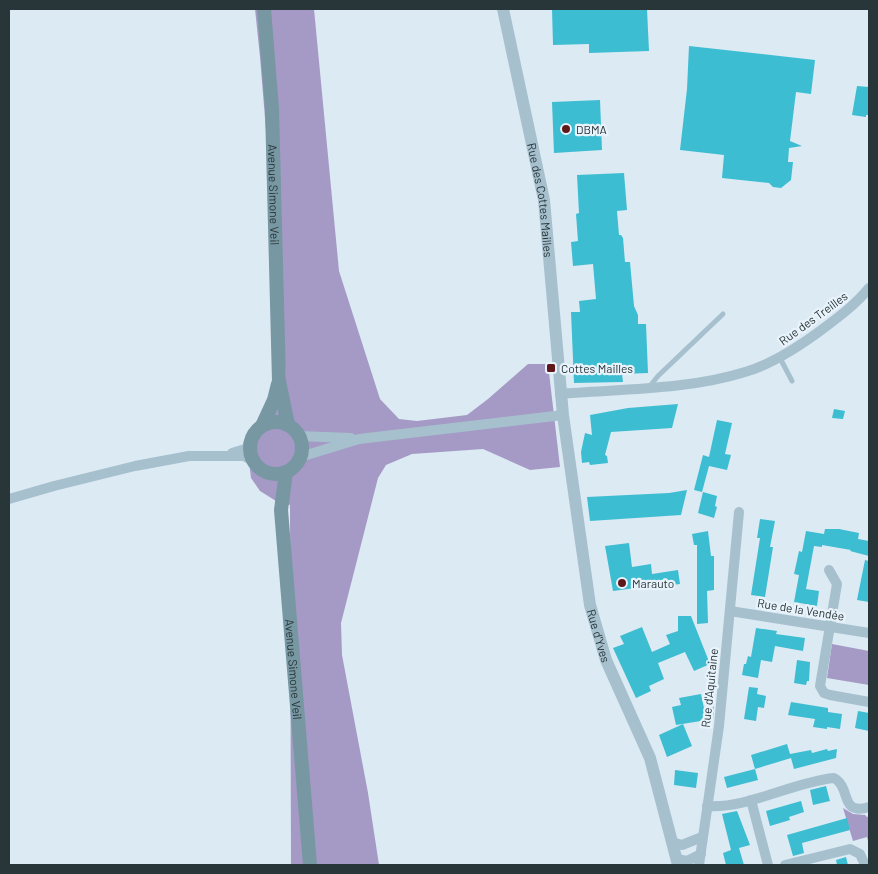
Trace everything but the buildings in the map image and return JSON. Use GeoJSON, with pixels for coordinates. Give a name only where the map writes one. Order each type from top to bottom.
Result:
{"type":"FeatureCollection","features":[{"type":"Feature","properties":{"kind":"main road","name":"Avenue Simone Veil"},"geometry":{"type":"LineString","coordinates":[[264,9],[272,109],[279,381]]}},
{"type":"Feature","properties":{"kind":"main road"},"geometry":{"type":"LineString","coordinates":[[279,381],[288,425]]}},
{"type":"Feature","properties":{"kind":"main road"},"geometry":{"type":"LineString","coordinates":[[279,381],[274,400],[262,426],[253,436],[251,452],[273,484],[281,510]]}},
{"type":"Feature","properties":{"kind":"main road"},"geometry":{"type":"LineString","coordinates":[[261,467],[279,473],[286,472],[292,468],[300,457],[301,443],[294,429],[288,425],[272,422],[262,426]]}},
{"type":"Feature","properties":{"kind":"main road","name":"Avenue Simone Veil"},"geometry":{"type":"LineString","coordinates":[[286,472],[281,510],[310,865]]}},
{"type":"Feature","properties":{"kind":"street","name":"Rue des Cottes Mailles"},"geometry":{"type":"LineString","coordinates":[[503,9],[544,200],[560,394]]}},
{"type":"Feature","properties":{"kind":"street","name":"Rue des Treilles"},"geometry":{"type":"LineString","coordinates":[[560,394],[684,384],[724,378],[746,372],[780,357],[816,335],[861,298],[869,288]]}},
{"type":"Feature","properties":{"kind":"street","name":"Rue d'Yves"},"geometry":{"type":"LineString","coordinates":[[560,394],[590,605],[606,660],[650,758],[677,862]]}},
{"type":"Feature","properties":{"kind":"street"},"geometry":{"type":"LineString","coordinates":[[299,436],[360,438],[562,416]]}},
{"type":"Feature","properties":{"kind":"street"},"geometry":{"type":"LineString","coordinates":[[300,457],[360,438]]}},
{"type":"Feature","properties":{"kind":"street"},"geometry":{"type":"LineString","coordinates":[[224,456],[245,449],[251,442]]}},
{"type":"Feature","properties":{"kind":"street"},"geometry":{"type":"LineString","coordinates":[[9,499],[135,466],[189,456],[244,456],[261,467]]}},
{"type":"Feature","properties":{"kind":"street","name":"Rue d'Aquitaine"},"geometry":{"type":"LineString","coordinates":[[700,860],[719,726],[739,512]]}},
{"type":"Feature","properties":{"kind":"street"},"geometry":{"type":"LineString","coordinates":[[829,570],[837,584],[820,686],[824,693],[830,696],[869,702]]}},
{"type":"Feature","properties":{"kind":"street","name":"Rue de la Vendée"},"geometry":{"type":"LineString","coordinates":[[730,611],[869,632]]}},
{"type":"Feature","properties":{"kind":"street"},"geometry":{"type":"LineString","coordinates":[[707,806],[718,807],[751,800],[834,778],[842,786],[850,806],[855,809],[869,807]]}},
{"type":"Feature","properties":{"kind":"street"},"geometry":{"type":"LineString","coordinates":[[751,800],[768,865]]}},
{"type":"Feature","properties":{"kind":"street"},"geometry":{"type":"LineString","coordinates":[[672,842],[682,845],[702,837]]}},
{"type":"Feature","properties":{"kind":"street"},"geometry":{"type":"LineString","coordinates":[[786,865],[850,849],[860,854],[865,865]]}},
{"type":"Feature","properties":{"kind":"street"},"geometry":{"type":"LineString","coordinates":[[677,862],[700,860]]}},
{"type":"Feature","properties":{"kind":"lane"},"geometry":{"type":"LineString","coordinates":[[650,387],[658,376],[723,314]]}},
{"type":"Feature","properties":{"kind":"lane"},"geometry":{"type":"LineString","coordinates":[[780,357],[792,381]]}},
{"type":"Feature","properties":{"kind":"shaded area"},"geometry":{"type":"Polygon","coordinates":[[[255,9],[314,9],[339,271],[380,399],[399,419],[417,421],[467,415],[528,364],[548,364],[560,467],[530,470],[483,449],[412,454],[386,465],[378,478],[341,623],[342,655],[368,793],[379,865],[291,865],[290,505],[276,501],[260,491],[251,478],[249,462],[257,430],[275,410],[286,376],[255,9]]]}},
{"type":"Feature","properties":{"kind":"shaded area"},"geometry":{"type":"Polygon","coordinates":[[[832,644],[869,651],[869,685],[827,678],[832,644]]]}},
{"type":"Feature","properties":{"kind":"shaded area"},"geometry":{"type":"Polygon","coordinates":[[[843,808],[853,814],[869,816],[869,845],[867,837],[853,841],[843,808]]]}},
{"type":"Feature","properties":{"kind":"place","name":"DBMA"},"geometry":{"type":"Point","coordinates":[566,129]}},
{"type":"Feature","properties":{"kind":"place","name":"Cottes Mailles"},"geometry":{"type":"Point","coordinates":[551,368]}},
{"type":"Feature","properties":{"kind":"place","name":"Marauto"},"geometry":{"type":"Point","coordinates":[622,583]}}]}
